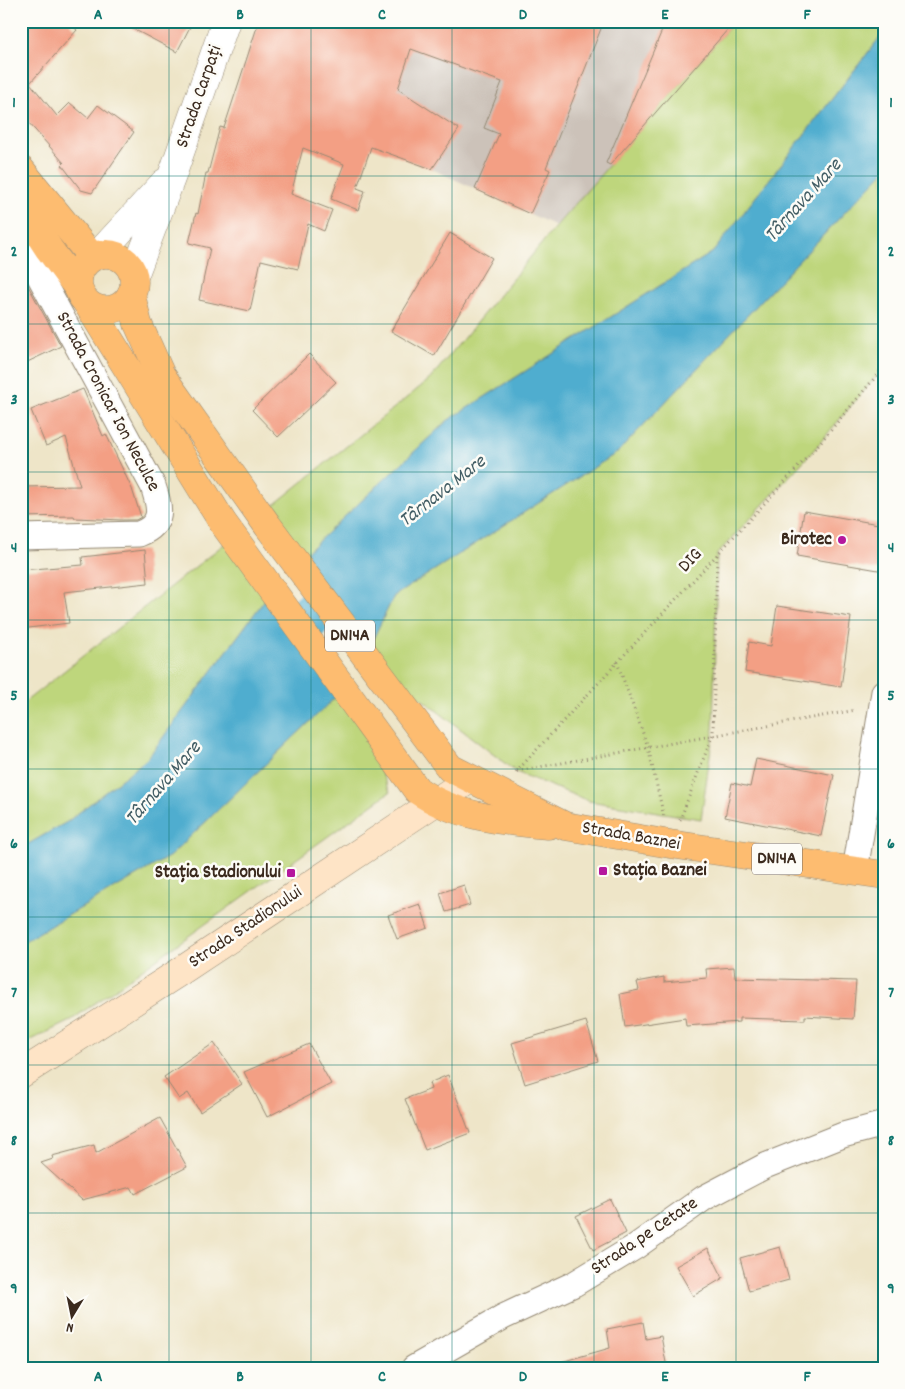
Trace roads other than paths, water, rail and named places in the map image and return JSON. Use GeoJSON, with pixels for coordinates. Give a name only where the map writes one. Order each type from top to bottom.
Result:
{"type":"FeatureCollection","features":[{"type":"Feature","properties":{"kind":"main road"},"geometry":{"type":"LineString","coordinates":[[21,170],[95,256]]}},
{"type":"Feature","properties":{"kind":"main road","name":"DN14A"},"geometry":{"type":"LineString","coordinates":[[21,206],[49,249],[83,295],[223,523],[426,796],[503,820],[565,826]]}},
{"type":"Feature","properties":{"kind":"main road"},"geometry":{"type":"LineString","coordinates":[[113,255],[127,262],[132,286],[125,303],[116,308],[96,308],[83,295],[80,271],[95,256],[113,255]]}},
{"type":"Feature","properties":{"kind":"main road","name":"DN14A"},"geometry":{"type":"LineString","coordinates":[[132,286],[138,324],[161,375],[252,504],[460,773]]}},
{"type":"Feature","properties":{"kind":"main road","name":"Strada Stadionului"},"geometry":{"type":"LineString","coordinates":[[21,1074],[170,979],[460,773]]}},
{"type":"Feature","properties":{"kind":"main road","name":"Strada Baznei"},"geometry":{"type":"LineString","coordinates":[[460,773],[565,826],[670,844],[884,875]]}},
{"type":"Feature","properties":{"kind":"street","name":"Strada Carpați"},"geometry":{"type":"LineString","coordinates":[[132,286],[174,173],[226,21]]}},
{"type":"Feature","properties":{"kind":"street","name":"Strada Carpați"},"geometry":{"type":"LineString","coordinates":[[95,256],[174,173]]}},
{"type":"Feature","properties":{"kind":"street","name":"Strada Cronicar Ion Neculce"},"geometry":{"type":"LineString","coordinates":[[21,242],[154,486],[160,506],[154,525],[139,534],[21,537]]}},
{"type":"Feature","properties":{"kind":"street"},"geometry":{"type":"LineString","coordinates":[[855,871],[883,699]]}},
{"type":"Feature","properties":{"kind":"street","name":"Strada pe Cetate"},"geometry":{"type":"LineString","coordinates":[[414,1368],[504,1317],[574,1284],[635,1247],[704,1198],[765,1166],[843,1135],[884,1124]]}},
{"type":"Feature","properties":{"kind":"water"},"geometry":{"type":"Polygon","coordinates":[[[884,32],[884,171],[618,452],[394,596],[365,655],[295,563],[447,421],[713,252],[884,32]]]}},
{"type":"Feature","properties":{"kind":"water"},"geometry":{"type":"Polygon","coordinates":[[[272,590],[344,689],[170,856],[21,943],[21,848],[67,822],[147,759],[272,590]]]}},
{"type":"Feature","properties":{"kind":"waterway","name":"Târnava Mare"},"geometry":{"type":"LineString","coordinates":[[269,663],[355,565]]}},
{"type":"Feature","properties":{"kind":"place","name":"Birotec"},"geometry":{"type":"Point","coordinates":[842,540]}},
{"type":"Feature","properties":{"kind":"place","name":"Stația Baznei"},"geometry":{"type":"Point","coordinates":[603,871]}},
{"type":"Feature","properties":{"kind":"place","name":"Stația Stadionului"},"geometry":{"type":"Point","coordinates":[291,873]}}]}
